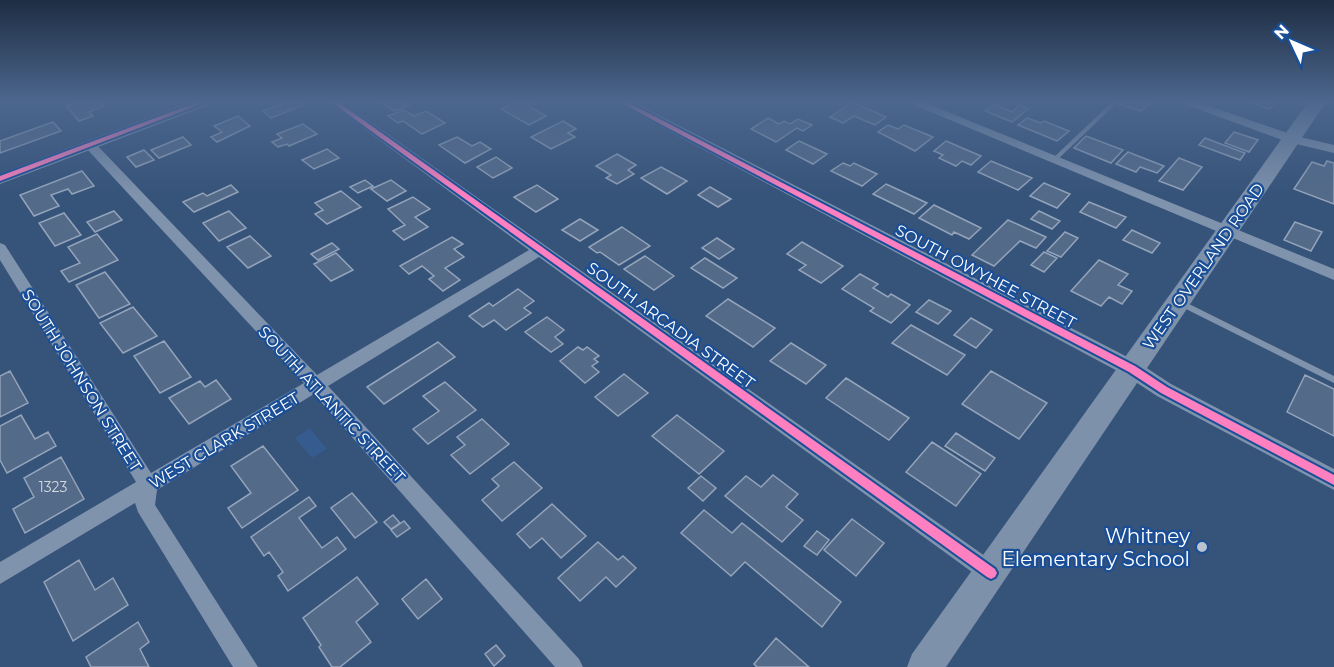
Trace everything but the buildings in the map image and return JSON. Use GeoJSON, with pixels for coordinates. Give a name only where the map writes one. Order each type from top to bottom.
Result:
{"type":"FeatureCollection","features":[{"type":"Feature","properties":{"kind":"main road","name":"WEST OVERLAND ROAD"},"geometry":{"type":"LineString","coordinates":[[925,667],[1296,133]]}},
{"type":"Feature","properties":{"kind":"street"},"geometry":{"type":"LineString","coordinates":[[0,179],[121,133]]}},
{"type":"Feature","properties":{"kind":"street","name":"SOUTH ARCADIA STREET"},"geometry":{"type":"LineString","coordinates":[[377,133],[991,573]]}},
{"type":"Feature","properties":{"kind":"street","name":"SOUTH OWYHEE STREET"},"geometry":{"type":"LineString","coordinates":[[681,133],[1132,369],[1164,390],[1334,480]]}},
{"type":"Feature","properties":{"kind":"street"},"geometry":{"type":"LineString","coordinates":[[989,133],[1334,274]]}},
{"type":"Feature","properties":{"kind":"street"},"geometry":{"type":"LineString","coordinates":[[1275,133],[1334,150]]}},
{"type":"Feature","properties":{"kind":"street","name":"SOUTH ATLANTIC STREET"},"geometry":{"type":"LineString","coordinates":[[90,145],[316,385],[571,667]]}},
{"type":"Feature","properties":{"kind":"street","name":"SOUTH JOHNSON STREET"},"geometry":{"type":"LineString","coordinates":[[0,248],[148,485],[145,506],[246,667]]}},
{"type":"Feature","properties":{"kind":"street","name":"WEST CLARK STREET"},"geometry":{"type":"LineString","coordinates":[[0,574],[540,250]]}},
{"type":"Feature","properties":{"kind":"lane"},"geometry":{"type":"LineString","coordinates":[[1054,160],[1082,133]]}},
{"type":"Feature","properties":{"kind":"lane"},"geometry":{"type":"LineString","coordinates":[[1178,302],[1334,380]]}},
{"type":"Feature","properties":{"kind":"water"},"geometry":{"type":"Polygon","coordinates":[[[310,428],[327,449],[312,458],[295,438],[310,428]]]}},
{"type":"Feature","properties":{"kind":"cycle path"},"geometry":{"type":"LineString","coordinates":[[0,179],[122,133]]}},
{"type":"Feature","properties":{"kind":"cycle path"},"geometry":{"type":"LineString","coordinates":[[377,133],[991,573]]}},
{"type":"Feature","properties":{"kind":"cycle path"},"geometry":{"type":"LineString","coordinates":[[681,133],[1132,369],[1164,390],[1334,480]]}},
{"type":"Feature","properties":{"kind":"place","name":"Whitney Elementary School"},"geometry":{"type":"Point","coordinates":[1202,547]}}]}
